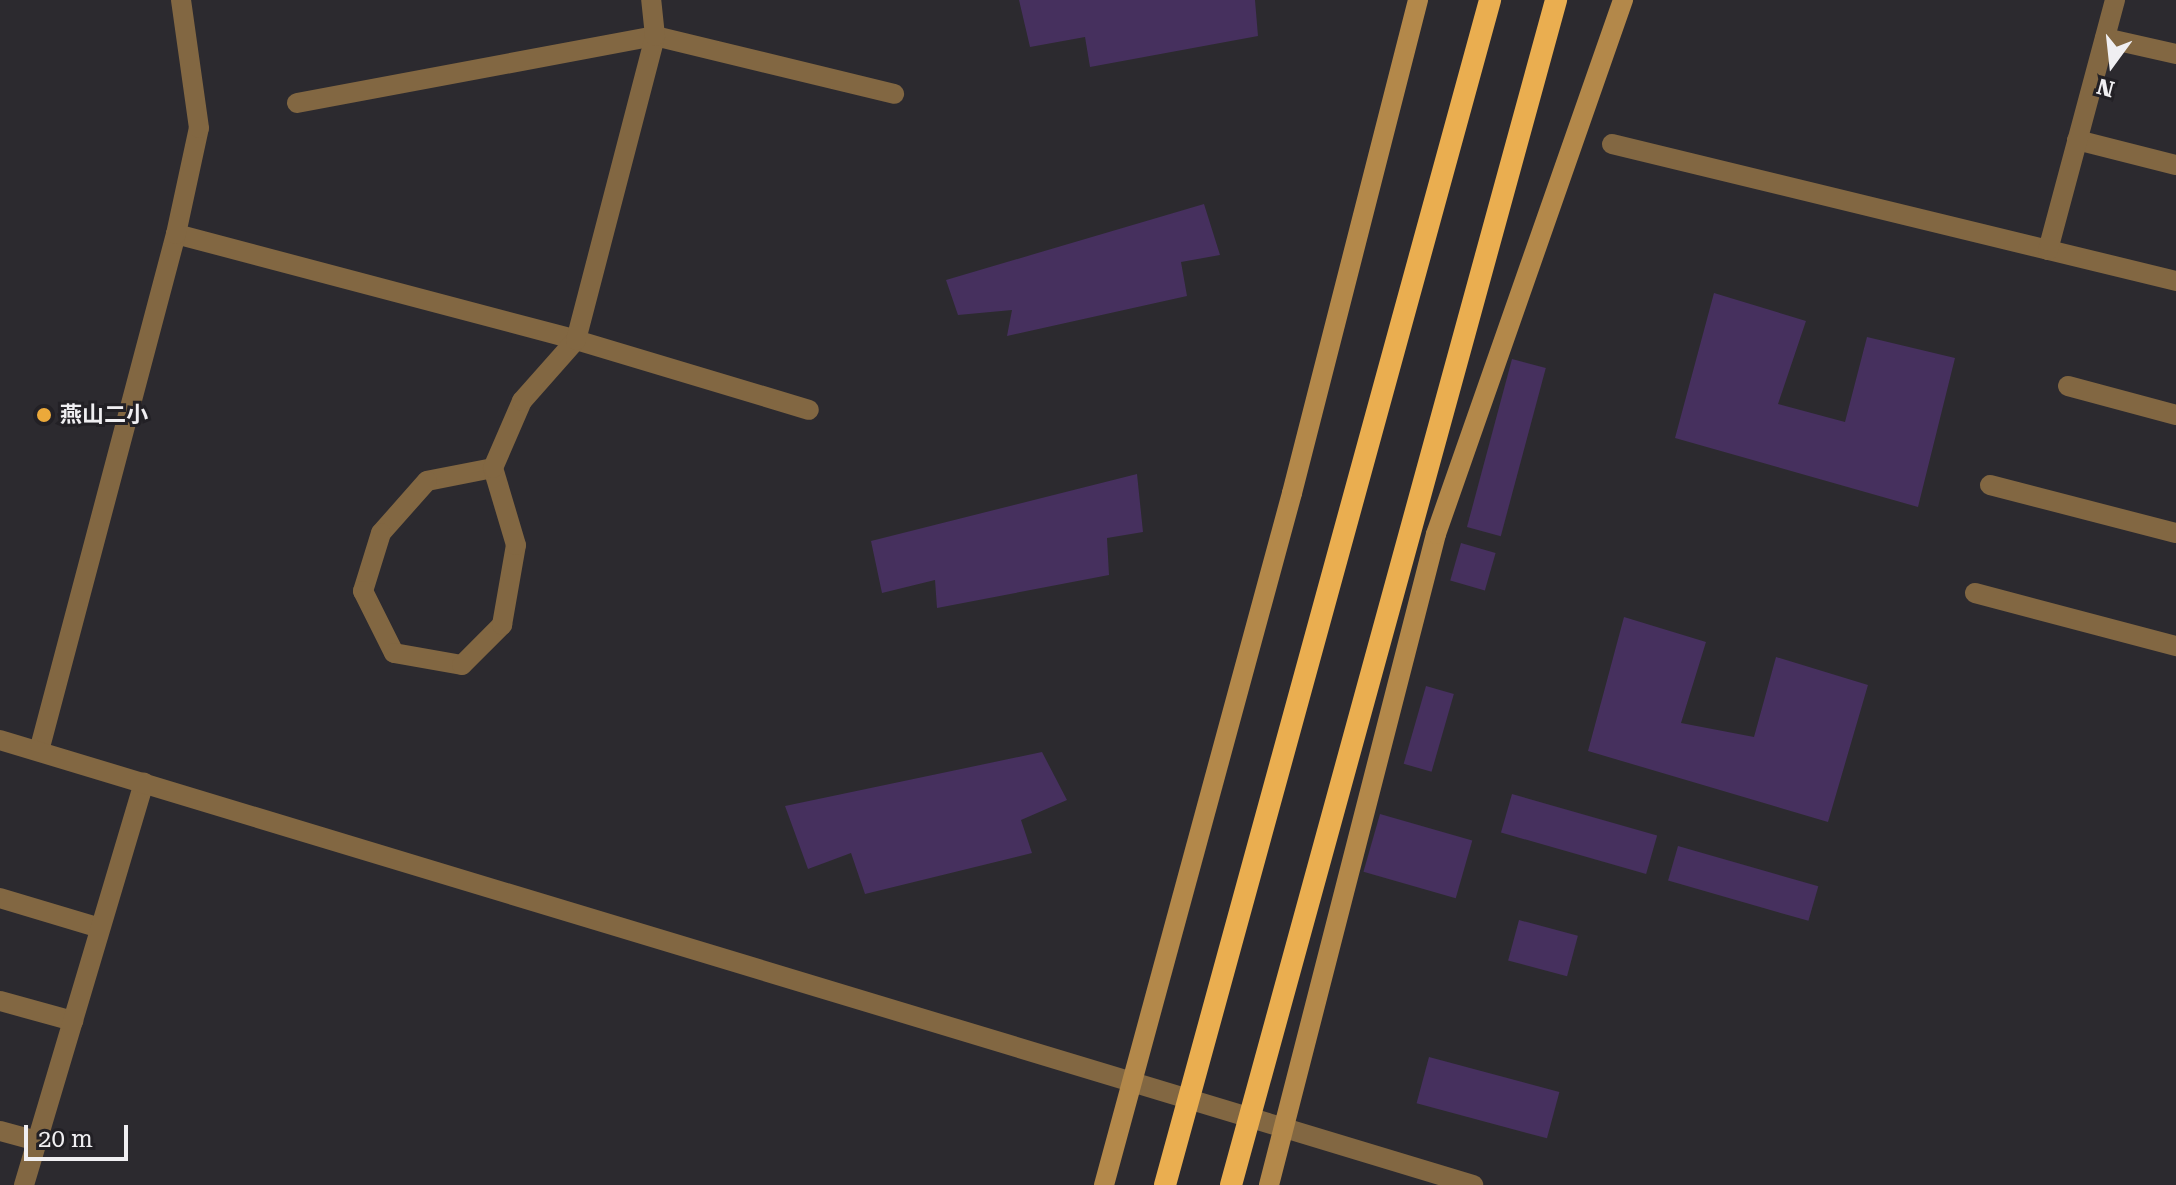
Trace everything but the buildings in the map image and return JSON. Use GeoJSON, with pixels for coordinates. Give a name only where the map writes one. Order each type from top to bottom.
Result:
{"type":"FeatureCollection","features":[{"type":"Feature","properties":{"kind":"highway"},"geometry":{"type":"LineString","coordinates":[[1165,1185],[1490,0]]}},
{"type":"Feature","properties":{"kind":"highway"},"geometry":{"type":"LineString","coordinates":[[1231,1185],[1556,0]]}},
{"type":"Feature","properties":{"kind":"main road"},"geometry":{"type":"LineString","coordinates":[[1104,1185],[1288,508],[1418,0]]}},
{"type":"Feature","properties":{"kind":"main road"},"geometry":{"type":"LineString","coordinates":[[1269,1185],[1436,534],[1623,0]]}},
{"type":"Feature","properties":{"kind":"street"},"geometry":{"type":"LineString","coordinates":[[39,751],[176,234],[199,128],[181,0]]}},
{"type":"Feature","properties":{"kind":"street"},"geometry":{"type":"LineString","coordinates":[[493,468],[427,481],[381,533],[363,591],[394,653],[462,665],[502,625],[516,545],[493,468],[522,401],[576,340],[655,36],[651,0]]}},
{"type":"Feature","properties":{"kind":"street"},"geometry":{"type":"LineString","coordinates":[[2048,250],[2115,0]]}},
{"type":"Feature","properties":{"kind":"street"},"geometry":{"type":"LineString","coordinates":[[297,103],[655,36],[894,94]]}},
{"type":"Feature","properties":{"kind":"street"},"geometry":{"type":"LineString","coordinates":[[2105,38],[2176,54]]}},
{"type":"Feature","properties":{"kind":"street"},"geometry":{"type":"LineString","coordinates":[[2077,140],[2176,165]]}},
{"type":"Feature","properties":{"kind":"street"},"geometry":{"type":"LineString","coordinates":[[1612,144],[2176,281]]}},
{"type":"Feature","properties":{"kind":"street"},"geometry":{"type":"LineString","coordinates":[[176,234],[576,340],[809,410]]}},
{"type":"Feature","properties":{"kind":"street"},"geometry":{"type":"LineString","coordinates":[[2068,386],[2176,415]]}},
{"type":"Feature","properties":{"kind":"street"},"geometry":{"type":"LineString","coordinates":[[1990,485],[2176,533]]}},
{"type":"Feature","properties":{"kind":"street"},"geometry":{"type":"LineString","coordinates":[[1975,593],[2176,646]]}},
{"type":"Feature","properties":{"kind":"street"},"geometry":{"type":"LineString","coordinates":[[0,740],[1473,1185]]}},
{"type":"Feature","properties":{"kind":"street"},"geometry":{"type":"LineString","coordinates":[[24,1185],[144,783]]}},
{"type":"Feature","properties":{"kind":"street"},"geometry":{"type":"LineString","coordinates":[[0,898],[100,928]]}},
{"type":"Feature","properties":{"kind":"street"},"geometry":{"type":"LineString","coordinates":[[0,1001],[73,1021]]}},
{"type":"Feature","properties":{"kind":"street"},"geometry":{"type":"LineString","coordinates":[[0,1131],[37,1141]]}},
{"type":"Feature","properties":{"kind":"place","name":"燕山二小"},"geometry":{"type":"Point","coordinates":[44,415]}}]}
